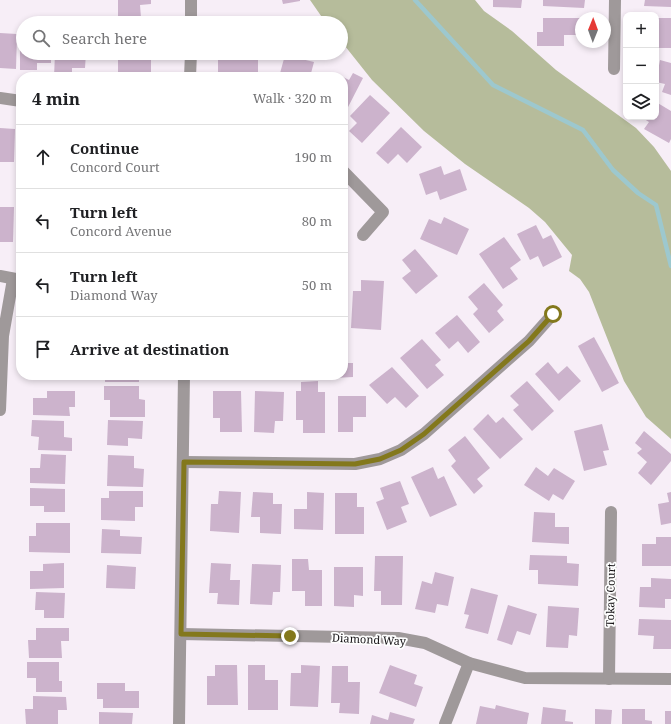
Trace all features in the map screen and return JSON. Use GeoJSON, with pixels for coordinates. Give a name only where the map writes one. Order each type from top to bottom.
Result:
{"type":"FeatureCollection","features":[{"type":"Feature","properties":{"kind":"street"},"geometry":{"type":"LineString","coordinates":[[191,0],[191,16]]}},
{"type":"Feature","properties":{"kind":"street"},"geometry":{"type":"LineString","coordinates":[[614,69],[615,0]]}},
{"type":"Feature","properties":{"kind":"street"},"geometry":{"type":"LineString","coordinates":[[190,72],[191,60]]}},
{"type":"Feature","properties":{"kind":"street"},"geometry":{"type":"LineString","coordinates":[[0,98],[16,100]]}},
{"type":"Feature","properties":{"kind":"street"},"geometry":{"type":"LineString","coordinates":[[348,176],[383,212],[363,235]]}},
{"type":"Feature","properties":{"kind":"street"},"geometry":{"type":"LineString","coordinates":[[0,276],[16,280]]}},
{"type":"Feature","properties":{"kind":"street"},"geometry":{"type":"LineString","coordinates":[[0,410],[3,336],[16,284]]}},
{"type":"Feature","properties":{"kind":"street"},"geometry":{"type":"LineString","coordinates":[[184,462],[355,464],[380,459],[401,450],[424,434],[529,341],[553,314]]}},
{"type":"Feature","properties":{"kind":"street"},"geometry":{"type":"LineString","coordinates":[[178,724],[184,462],[184,380]]}},
{"type":"Feature","properties":{"kind":"street","name":"Tokay Court"},"geometry":{"type":"LineString","coordinates":[[609,678],[611,512]]}},
{"type":"Feature","properties":{"kind":"street","name":"Diamond Way"},"geometry":{"type":"LineString","coordinates":[[181,634],[398,638],[425,643],[469,663],[525,678],[671,679]]}},
{"type":"Feature","properties":{"kind":"street"},"geometry":{"type":"LineString","coordinates":[[446,724],[469,663]]}},
{"type":"Feature","properties":{"kind":"green space"},"geometry":{"type":"Polygon","coordinates":[[[310,0],[475,0],[484,11],[512,31],[556,70],[636,128],[654,147],[671,171],[671,439],[646,417],[624,381],[589,292],[580,279],[569,271],[572,255],[545,222],[529,208],[465,164],[424,131],[372,80],[348,50],[348,16],[321,16],[310,0]]]}},
{"type":"Feature","properties":{"kind":"building"},"geometry":{"type":"Polygon","coordinates":[[[118,0],[151,0],[151,4],[140,5],[141,16],[118,16],[118,0]]]}},
{"type":"Feature","properties":{"kind":"building"},"geometry":{"type":"Polygon","coordinates":[[[282,0],[300,0],[300,1],[283,4],[282,0]]]}},
{"type":"Feature","properties":{"kind":"building"},"geometry":{"type":"Polygon","coordinates":[[[493,0],[522,0],[521,8],[493,7],[493,0]]]}},
{"type":"Feature","properties":{"kind":"building"},"geometry":{"type":"Polygon","coordinates":[[[543,0],[585,0],[584,8],[543,6],[543,0]]]}},
{"type":"Feature","properties":{"kind":"building"},"geometry":{"type":"Polygon","coordinates":[[[645,0],[671,0],[671,7],[644,6],[645,0]]]}},
{"type":"Feature","properties":{"kind":"building"},"geometry":{"type":"Polygon","coordinates":[[[543,18],[575,18],[575,35],[564,35],[564,46],[537,46],[537,32],[543,32],[543,18]]]}},
{"type":"Feature","properties":{"kind":"building"},"geometry":{"type":"Polygon","coordinates":[[[659,18],[671,18],[671,48],[659,48],[659,18]]]}},
{"type":"Feature","properties":{"kind":"building"},"geometry":{"type":"Polygon","coordinates":[[[0,33],[16,34],[16,69],[0,68],[0,33]]]}},
{"type":"Feature","properties":{"kind":"building"},"geometry":{"type":"Polygon","coordinates":[[[20,60],[51,60],[51,63],[37,63],[37,70],[20,70],[20,60]]]}},
{"type":"Feature","properties":{"kind":"building"},"geometry":{"type":"Polygon","coordinates":[[[55,60],[86,60],[85,68],[72,68],[72,72],[54,72],[55,60]]]}},
{"type":"Feature","properties":{"kind":"building"},"geometry":{"type":"Polygon","coordinates":[[[118,60],[151,60],[151,72],[118,72],[118,60]]]}},
{"type":"Feature","properties":{"kind":"building"},"geometry":{"type":"Polygon","coordinates":[[[218,60],[258,60],[258,72],[218,72],[218,60]]]}},
{"type":"Feature","properties":{"kind":"building"},"geometry":{"type":"Polygon","coordinates":[[[284,60],[306,60],[314,62],[311,72],[280,72],[284,60]]]}},
{"type":"Feature","properties":{"kind":"building"},"geometry":{"type":"Polygon","coordinates":[[[660,60],[671,63],[671,95],[662,92],[665,84],[659,83],[660,60]]]}},
{"type":"Feature","properties":{"kind":"building"},"geometry":{"type":"Polygon","coordinates":[[[353,73],[363,78],[348,107],[348,80],[353,73]]]}},
{"type":"Feature","properties":{"kind":"building"},"geometry":{"type":"Polygon","coordinates":[[[370,95],[390,113],[362,143],[349,131],[357,123],[350,116],[370,95]]]}},
{"type":"Feature","properties":{"kind":"building"},"geometry":{"type":"Polygon","coordinates":[[[659,104],[671,111],[671,139],[669,143],[644,129],[649,122],[646,120],[659,120],[659,104]]]}},
{"type":"Feature","properties":{"kind":"building"},"geometry":{"type":"Polygon","coordinates":[[[401,127],[422,147],[407,163],[398,154],[388,164],[376,153],[401,127]]]}},
{"type":"Feature","properties":{"kind":"building"},"geometry":{"type":"Polygon","coordinates":[[[0,128],[15,129],[14,162],[0,162],[0,128]]]}},
{"type":"Feature","properties":{"kind":"building"},"geometry":{"type":"Polygon","coordinates":[[[441,166],[444,175],[460,169],[467,190],[440,200],[437,191],[426,195],[419,174],[441,166]]]}},
{"type":"Feature","properties":{"kind":"building"},"geometry":{"type":"Polygon","coordinates":[[[0,207],[14,207],[13,242],[0,242],[0,207]]]}},
{"type":"Feature","properties":{"kind":"building"},"geometry":{"type":"Polygon","coordinates":[[[444,217],[469,229],[457,255],[420,239],[429,219],[441,224],[444,217]]]}},
{"type":"Feature","properties":{"kind":"building"},"geometry":{"type":"Polygon","coordinates":[[[536,225],[543,239],[551,235],[562,257],[543,267],[538,256],[530,260],[517,234],[536,225]]]}},
{"type":"Feature","properties":{"kind":"building"},"geometry":{"type":"Polygon","coordinates":[[[504,237],[521,260],[510,268],[518,279],[503,289],[479,254],[504,237]]]}},
{"type":"Feature","properties":{"kind":"building"},"geometry":{"type":"Polygon","coordinates":[[[415,249],[438,276],[416,294],[402,278],[411,271],[402,260],[415,249]]]}},
{"type":"Feature","properties":{"kind":"building"},"geometry":{"type":"Polygon","coordinates":[[[361,280],[384,281],[381,330],[351,328],[353,291],[361,291],[361,280]]]}},
{"type":"Feature","properties":{"kind":"building"},"geometry":{"type":"Polygon","coordinates":[[[484,283],[503,305],[497,311],[504,320],[489,333],[473,314],[478,309],[468,297],[484,283]]]}},
{"type":"Feature","properties":{"kind":"building"},"geometry":{"type":"Polygon","coordinates":[[[457,315],[480,342],[468,353],[458,341],[449,349],[435,333],[457,315]]]}},
{"type":"Feature","properties":{"kind":"building"},"geometry":{"type":"Polygon","coordinates":[[[594,337],[619,383],[602,392],[578,346],[594,337]]]}},
{"type":"Feature","properties":{"kind":"building"},"geometry":{"type":"Polygon","coordinates":[[[422,339],[441,360],[435,365],[444,375],[427,389],[400,358],[422,339]]]}},
{"type":"Feature","properties":{"kind":"building"},"geometry":{"type":"Polygon","coordinates":[[[548,362],[558,374],[567,366],[581,381],[559,401],[535,374],[548,362]]]}},
{"type":"Feature","properties":{"kind":"building"},"geometry":{"type":"Polygon","coordinates":[[[348,363],[353,363],[353,377],[348,377],[348,363]]]}},
{"type":"Feature","properties":{"kind":"building"},"geometry":{"type":"Polygon","coordinates":[[[392,367],[419,396],[406,408],[395,397],[387,404],[369,385],[392,367]]]}},
{"type":"Feature","properties":{"kind":"building"},"geometry":{"type":"Polygon","coordinates":[[[105,380],[139,380],[139,382],[105,382],[105,380]]]}},
{"type":"Feature","properties":{"kind":"building"},"geometry":{"type":"Polygon","coordinates":[[[318,381],[318,392],[325,392],[325,433],[303,433],[303,420],[296,420],[296,391],[301,391],[301,382],[318,381]]]}},
{"type":"Feature","properties":{"kind":"building"},"geometry":{"type":"Polygon","coordinates":[[[527,381],[554,411],[532,431],[513,410],[519,405],[510,396],[527,381]]]}},
{"type":"Feature","properties":{"kind":"building"},"geometry":{"type":"Polygon","coordinates":[[[104,386],[139,386],[139,399],[145,400],[145,417],[110,417],[110,400],[104,400],[104,386]]]}},
{"type":"Feature","properties":{"kind":"building"},"geometry":{"type":"Polygon","coordinates":[[[47,391],[75,391],[75,407],[69,407],[70,416],[33,415],[33,398],[47,398],[47,391]]]}},
{"type":"Feature","properties":{"kind":"building"},"geometry":{"type":"Polygon","coordinates":[[[213,391],[241,391],[242,432],[220,432],[220,418],[213,418],[213,391]]]}},
{"type":"Feature","properties":{"kind":"building"},"geometry":{"type":"Polygon","coordinates":[[[255,391],[284,392],[283,421],[275,421],[274,433],[254,432],[255,391]]]}},
{"type":"Feature","properties":{"kind":"building"},"geometry":{"type":"Polygon","coordinates":[[[338,396],[366,396],[366,417],[353,417],[353,432],[338,432],[338,396]]]}},
{"type":"Feature","properties":{"kind":"building"},"geometry":{"type":"Polygon","coordinates":[[[488,414],[496,423],[503,417],[523,439],[500,459],[473,429],[488,414]]]}},
{"type":"Feature","properties":{"kind":"building"},"geometry":{"type":"Polygon","coordinates":[[[32,420],[64,421],[64,437],[72,438],[72,451],[38,450],[39,437],[31,436],[32,420]]]}},
{"type":"Feature","properties":{"kind":"building"},"geometry":{"type":"Polygon","coordinates":[[[108,420],[143,421],[142,439],[128,438],[128,446],[107,445],[108,420]]]}},
{"type":"Feature","properties":{"kind":"building"},"geometry":{"type":"Polygon","coordinates":[[[602,424],[609,450],[603,451],[607,465],[584,471],[574,431],[602,424]]]}},
{"type":"Feature","properties":{"kind":"building"},"geometry":{"type":"Polygon","coordinates":[[[644,431],[671,454],[671,461],[651,485],[638,473],[647,462],[637,453],[642,449],[635,443],[644,431]]]}},
{"type":"Feature","properties":{"kind":"building"},"geometry":{"type":"Polygon","coordinates":[[[465,436],[490,468],[477,479],[483,486],[474,494],[451,466],[456,461],[448,450],[465,436]]]}},
{"type":"Feature","properties":{"kind":"building"},"geometry":{"type":"Polygon","coordinates":[[[41,454],[66,455],[65,484],[30,483],[30,468],[40,468],[41,454]]]}},
{"type":"Feature","properties":{"kind":"building"},"geometry":{"type":"Polygon","coordinates":[[[108,455],[134,456],[134,468],[144,469],[143,487],[107,486],[108,455]]]}},
{"type":"Feature","properties":{"kind":"building"},"geometry":{"type":"Polygon","coordinates":[[[433,467],[438,479],[444,476],[457,505],[430,517],[411,477],[433,467]]]}},
{"type":"Feature","properties":{"kind":"building"},"geometry":{"type":"Polygon","coordinates":[[[536,467],[548,476],[554,468],[575,481],[563,500],[553,494],[549,501],[524,485],[536,467]]]}},
{"type":"Feature","properties":{"kind":"building"},"geometry":{"type":"Polygon","coordinates":[[[400,481],[409,504],[401,507],[407,522],[387,530],[376,502],[384,499],[380,488],[400,481]]]}},
{"type":"Feature","properties":{"kind":"building"},"geometry":{"type":"Polygon","coordinates":[[[30,488],[65,489],[65,512],[44,512],[44,506],[30,506],[30,488]]]}},
{"type":"Feature","properties":{"kind":"building"},"geometry":{"type":"Polygon","coordinates":[[[109,491],[143,491],[143,507],[135,507],[135,521],[101,520],[101,498],[109,498],[109,491]]]}},
{"type":"Feature","properties":{"kind":"building"},"geometry":{"type":"Polygon","coordinates":[[[219,491],[241,492],[239,533],[210,531],[211,504],[218,504],[219,491]]]}},
{"type":"Feature","properties":{"kind":"building"},"geometry":{"type":"Polygon","coordinates":[[[253,492],[273,493],[273,504],[282,504],[281,534],[260,533],[260,517],[251,517],[253,492]]]}},
{"type":"Feature","properties":{"kind":"building"},"geometry":{"type":"Polygon","coordinates":[[[307,492],[324,493],[323,530],[294,529],[294,509],[307,509],[307,492]]]}},
{"type":"Feature","properties":{"kind":"building"},"geometry":{"type":"Polygon","coordinates":[[[671,492],[671,523],[661,525],[658,504],[669,502],[667,493],[671,492]]]}},
{"type":"Feature","properties":{"kind":"building"},"geometry":{"type":"Polygon","coordinates":[[[335,493],[357,493],[357,507],[364,507],[364,534],[335,534],[335,493]]]}},
{"type":"Feature","properties":{"kind":"building"},"geometry":{"type":"Polygon","coordinates":[[[534,512],[555,513],[555,527],[569,527],[569,544],[532,542],[534,512]]]}},
{"type":"Feature","properties":{"kind":"building"},"geometry":{"type":"Polygon","coordinates":[[[36,523],[70,523],[70,553],[29,552],[29,536],[36,536],[36,523]]]}},
{"type":"Feature","properties":{"kind":"building"},"geometry":{"type":"Polygon","coordinates":[[[102,529],[120,530],[120,536],[142,537],[141,554],[101,553],[102,529]]]}},
{"type":"Feature","properties":{"kind":"building"},"geometry":{"type":"Polygon","coordinates":[[[656,537],[671,537],[671,566],[642,566],[642,544],[656,544],[656,537]]]}},
{"type":"Feature","properties":{"kind":"building"},"geometry":{"type":"Polygon","coordinates":[[[530,555],[567,556],[567,563],[579,564],[578,586],[538,584],[538,570],[529,570],[530,555]]]}},
{"type":"Feature","properties":{"kind":"building"},"geometry":{"type":"Polygon","coordinates":[[[375,556],[403,556],[402,605],[381,605],[381,591],[374,591],[375,556]]]}},
{"type":"Feature","properties":{"kind":"building"},"geometry":{"type":"Polygon","coordinates":[[[292,559],[308,559],[309,570],[322,570],[322,606],[305,606],[305,591],[292,591],[292,559]]]}},
{"type":"Feature","properties":{"kind":"building"},"geometry":{"type":"Polygon","coordinates":[[[64,563],[64,588],[30,589],[30,571],[43,571],[43,564],[64,563]]]}},
{"type":"Feature","properties":{"kind":"building"},"geometry":{"type":"Polygon","coordinates":[[[211,563],[231,564],[230,580],[240,580],[239,605],[217,604],[218,593],[209,593],[211,563]]]}},
{"type":"Feature","properties":{"kind":"building"},"geometry":{"type":"Polygon","coordinates":[[[252,564],[281,565],[280,592],[273,592],[272,605],[250,604],[252,564]]]}},
{"type":"Feature","properties":{"kind":"building"},"geometry":{"type":"Polygon","coordinates":[[[107,565],[136,567],[135,589],[106,588],[107,565]]]}},
{"type":"Feature","properties":{"kind":"building"},"geometry":{"type":"Polygon","coordinates":[[[334,567],[363,567],[363,596],[354,595],[354,607],[334,606],[334,567]]]}},
{"type":"Feature","properties":{"kind":"building"},"geometry":{"type":"Polygon","coordinates":[[[435,572],[454,577],[448,606],[437,604],[435,613],[415,609],[422,581],[432,584],[435,572]]]}},
{"type":"Feature","properties":{"kind":"building"},"geometry":{"type":"Polygon","coordinates":[[[651,578],[671,579],[671,599],[665,599],[665,608],[639,607],[640,587],[651,587],[651,578]]]}},
{"type":"Feature","properties":{"kind":"building"},"geometry":{"type":"Polygon","coordinates":[[[471,588],[498,595],[488,634],[465,628],[469,615],[464,614],[471,588]]]}},
{"type":"Feature","properties":{"kind":"building"},"geometry":{"type":"Polygon","coordinates":[[[36,592],[65,593],[64,618],[44,618],[44,610],[35,610],[36,592]]]}},
{"type":"Feature","properties":{"kind":"building"},"geometry":{"type":"Polygon","coordinates":[[[508,605],[537,614],[530,635],[517,631],[512,645],[497,640],[508,605]]]}},
{"type":"Feature","properties":{"kind":"building"},"geometry":{"type":"Polygon","coordinates":[[[548,606],[579,608],[577,636],[569,635],[568,648],[546,647],[548,606]]]}},
{"type":"Feature","properties":{"kind":"building"},"geometry":{"type":"Polygon","coordinates":[[[639,619],[671,620],[671,649],[653,649],[654,636],[638,635],[639,619]]]}},
{"type":"Feature","properties":{"kind":"building"},"geometry":{"type":"Polygon","coordinates":[[[36,628],[69,628],[69,641],[61,641],[62,658],[29,658],[28,640],[36,640],[36,628]]]}},
{"type":"Feature","properties":{"kind":"building"},"geometry":{"type":"Polygon","coordinates":[[[27,662],[59,662],[59,681],[62,681],[62,692],[36,692],[36,678],[27,678],[27,662]]]}},
{"type":"Feature","properties":{"kind":"building"},"geometry":{"type":"Polygon","coordinates":[[[215,665],[237,665],[238,705],[207,705],[207,676],[215,676],[215,665]]]}},
{"type":"Feature","properties":{"kind":"building"},"geometry":{"type":"Polygon","coordinates":[[[248,665],[265,665],[265,680],[278,680],[278,710],[248,710],[248,665]]]}},
{"type":"Feature","properties":{"kind":"building"},"geometry":{"type":"Polygon","coordinates":[[[301,665],[320,666],[318,707],[290,706],[291,673],[301,673],[301,665]]]}},
{"type":"Feature","properties":{"kind":"building"},"geometry":{"type":"Polygon","coordinates":[[[390,665],[417,675],[414,684],[423,687],[416,707],[379,693],[390,665]]]}},
{"type":"Feature","properties":{"kind":"building"},"geometry":{"type":"Polygon","coordinates":[[[332,666],[348,666],[348,682],[360,682],[359,714],[339,713],[340,703],[331,703],[332,666]]]}},
{"type":"Feature","properties":{"kind":"building"},"geometry":{"type":"Polygon","coordinates":[[[97,683],[125,683],[125,691],[139,691],[139,708],[103,708],[103,699],[97,699],[97,683]]]}},
{"type":"Feature","properties":{"kind":"building"},"geometry":{"type":"Polygon","coordinates":[[[33,696],[66,697],[67,710],[58,710],[58,724],[26,724],[25,709],[33,709],[33,696]]]}},
{"type":"Feature","properties":{"kind":"building"},"geometry":{"type":"Polygon","coordinates":[[[496,705],[529,713],[527,724],[476,724],[480,706],[495,709],[496,705]]]}},
{"type":"Feature","properties":{"kind":"building"},"geometry":{"type":"Polygon","coordinates":[[[543,707],[566,710],[565,721],[573,722],[573,724],[541,724],[543,707]]]}},
{"type":"Feature","properties":{"kind":"building"},"geometry":{"type":"Polygon","coordinates":[[[595,709],[612,710],[611,724],[595,724],[595,709]]]}},
{"type":"Feature","properties":{"kind":"building"},"geometry":{"type":"Polygon","coordinates":[[[622,709],[645,709],[645,720],[652,721],[652,724],[622,724],[622,709]]]}},
{"type":"Feature","properties":{"kind":"building"},"geometry":{"type":"Polygon","coordinates":[[[665,711],[671,711],[671,724],[665,724],[665,711]]]}},
{"type":"Feature","properties":{"kind":"building"},"geometry":{"type":"Polygon","coordinates":[[[99,712],[133,713],[132,724],[99,724],[99,712]]]}},
{"type":"Feature","properties":{"kind":"building"},"geometry":{"type":"Polygon","coordinates":[[[390,712],[415,719],[413,724],[370,724],[372,715],[388,720],[390,712]]]}},
{"type":"Feature","properties":{"kind":"waterway"},"geometry":{"type":"LineString","coordinates":[[415,0],[493,85],[583,130],[613,170],[638,193],[656,205],[671,266]]}},
{"type":"Feature","properties":{"kind":"route"},"geometry":{"type":"LineString","coordinates":[[290,636],[181,634],[184,462],[323,465],[355,464],[380,459],[401,450],[424,434],[529,341],[553,314]]}}]}
